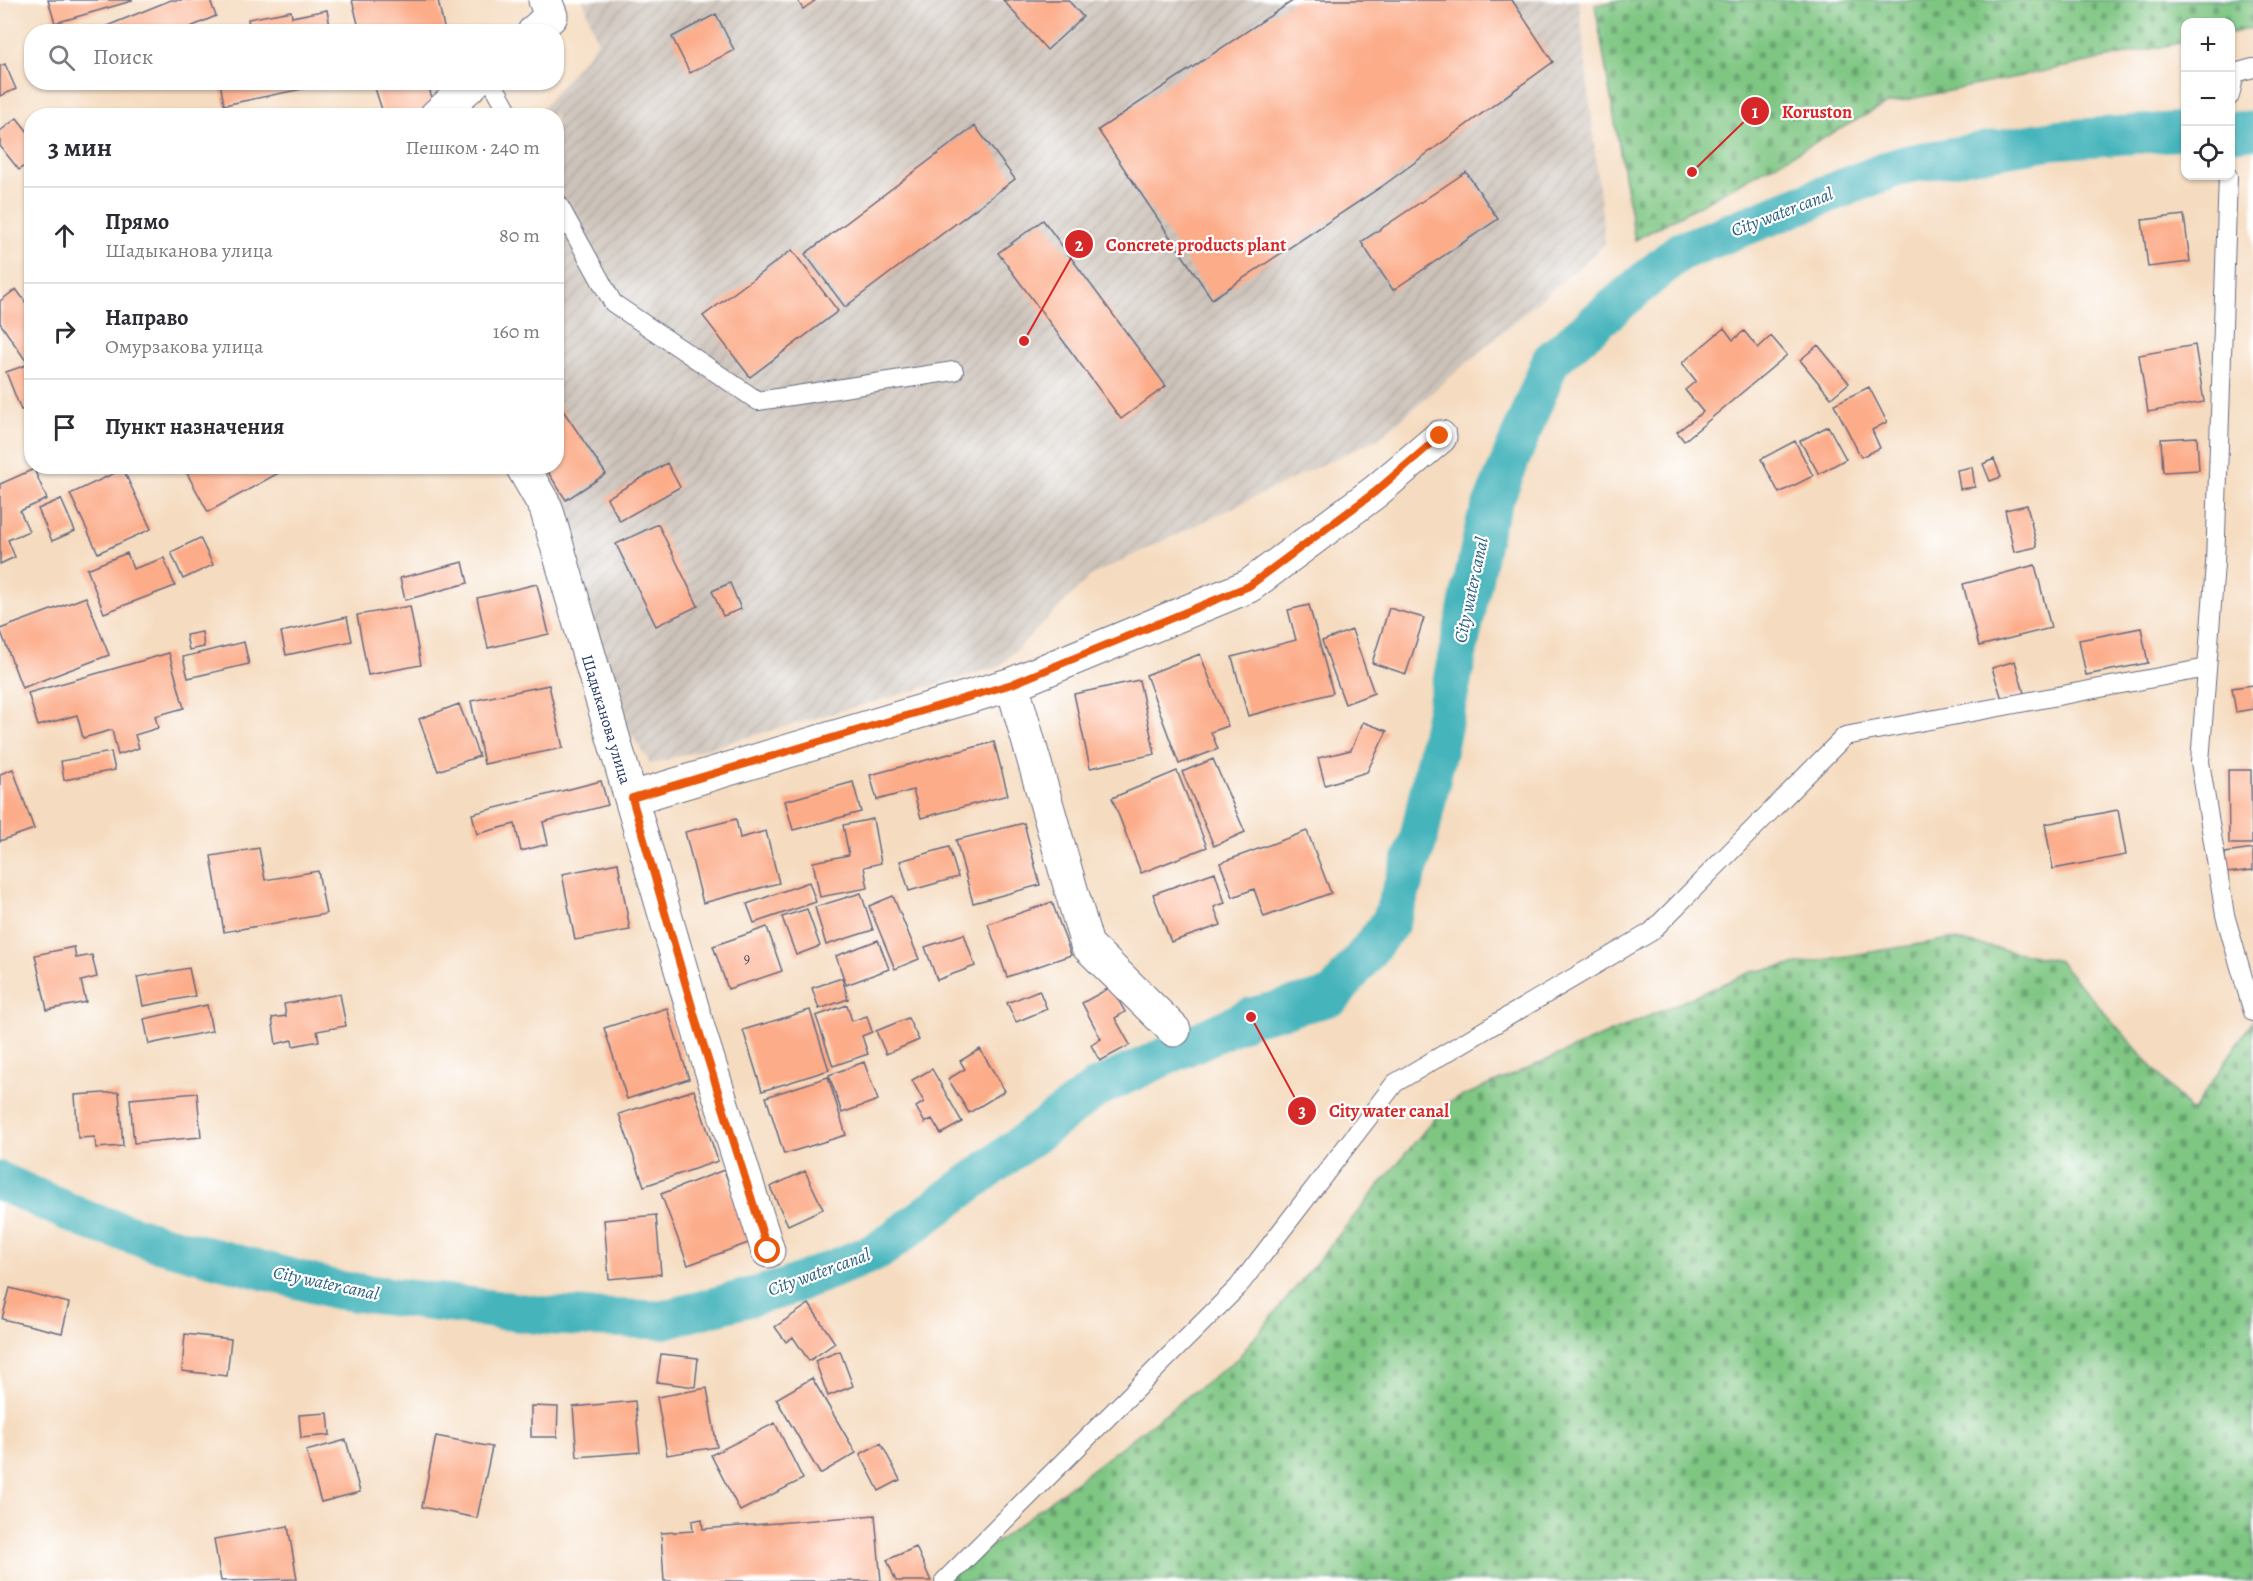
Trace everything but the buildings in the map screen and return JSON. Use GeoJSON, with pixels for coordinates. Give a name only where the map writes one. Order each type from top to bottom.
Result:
{"type":"FeatureCollection","features":[{"type":"Feature","properties":{"kind":"street"},"geometry":{"type":"LineString","coordinates":[[542,24],[551,16],[545,0]]}},
{"type":"Feature","properties":{"kind":"street"},"geometry":{"type":"LineString","coordinates":[[445,108],[465,90]]}},
{"type":"Feature","properties":{"kind":"street"},"geometry":{"type":"LineString","coordinates":[[632,798],[1012,684],[1249,586],[1375,492],[1440,436]]}},
{"type":"Feature","properties":{"kind":"street","name":"Шадыканова улица"},"geometry":{"type":"LineString","coordinates":[[527,474],[546,508],[699,1031],[768,1251]]}},
{"type":"Feature","properties":{"kind":"street"},"geometry":{"type":"LineString","coordinates":[[1012,684],[1087,945],[1174,1030]]}},
{"type":"Feature","properties":{"kind":"lane"},"geometry":{"type":"LineString","coordinates":[[2235,73],[2253,69]]}},
{"type":"Feature","properties":{"kind":"lane"},"geometry":{"type":"LineString","coordinates":[[496,90],[507,108]]}},
{"type":"Feature","properties":{"kind":"lane"},"geometry":{"type":"LineString","coordinates":[[2228,180],[2215,564],[2200,762],[2225,915],[2253,1012]]}},
{"type":"Feature","properties":{"kind":"lane"},"geometry":{"type":"LineString","coordinates":[[564,214],[613,303],[758,401],[954,371]]}},
{"type":"Feature","properties":{"kind":"lane"},"geometry":{"type":"LineString","coordinates":[[944,1581],[1238,1287],[1395,1083],[1651,932],[1845,736],[2207,668]]}},
{"type":"Feature","properties":{"kind":"shaded area"},"geometry":{"type":"Polygon","coordinates":[[[583,0],[1579,0],[1605,244],[1380,437],[1090,576],[998,667],[651,764],[615,710],[534,474],[564,474],[564,108],[543,108],[558,90],[564,90],[564,83],[598,42],[583,0]]]}},
{"type":"Feature","properties":{"kind":"green space"},"geometry":{"type":"Polygon","coordinates":[[[1620,0],[2253,0],[2253,28],[2235,32],[2235,18],[2181,18],[2181,43],[1886,104],[1635,240],[1595,5],[1620,0]]]}},
{"type":"Feature","properties":{"kind":"green space"},"geometry":{"type":"Polygon","coordinates":[[[1950,939],[2059,961],[2192,1112],[2253,1020],[2253,1581],[945,1581],[1238,1358],[1447,1103],[1751,972],[1950,939]]]}},
{"type":"Feature","properties":{"kind":"waterway","name":"City water canal"},"geometry":{"type":"LineString","coordinates":[[2235,131],[2253,130]]}},
{"type":"Feature","properties":{"kind":"waterway","name":"City water canal"},"geometry":{"type":"LineString","coordinates":[[0,1181],[86,1220],[152,1241],[337,1290],[549,1316],[662,1320],[785,1288],[878,1251],[1097,1088],[1251,1017],[1333,996],[1390,923],[1419,838],[1485,523],[1551,360],[1679,252],[1902,165],[2052,140],[2181,131]]}},
{"type":"Feature","properties":{"kind":"place","name":"Koruston"},"geometry":{"type":"Point","coordinates":[1692,172]}},
{"type":"Feature","properties":{"kind":"place","name":"Сoncrete products plant"},"geometry":{"type":"Point","coordinates":[1024,341]}},
{"type":"Feature","properties":{"kind":"place","name":"City water canal"},"geometry":{"type":"Point","coordinates":[1251,1017]}},
{"type":"Feature","properties":{"kind":"route"},"geometry":{"type":"LineString","coordinates":[[768,1251],[699,1031],[632,798],[1012,684],[1249,586],[1375,492],[1440,436]]}}]}
